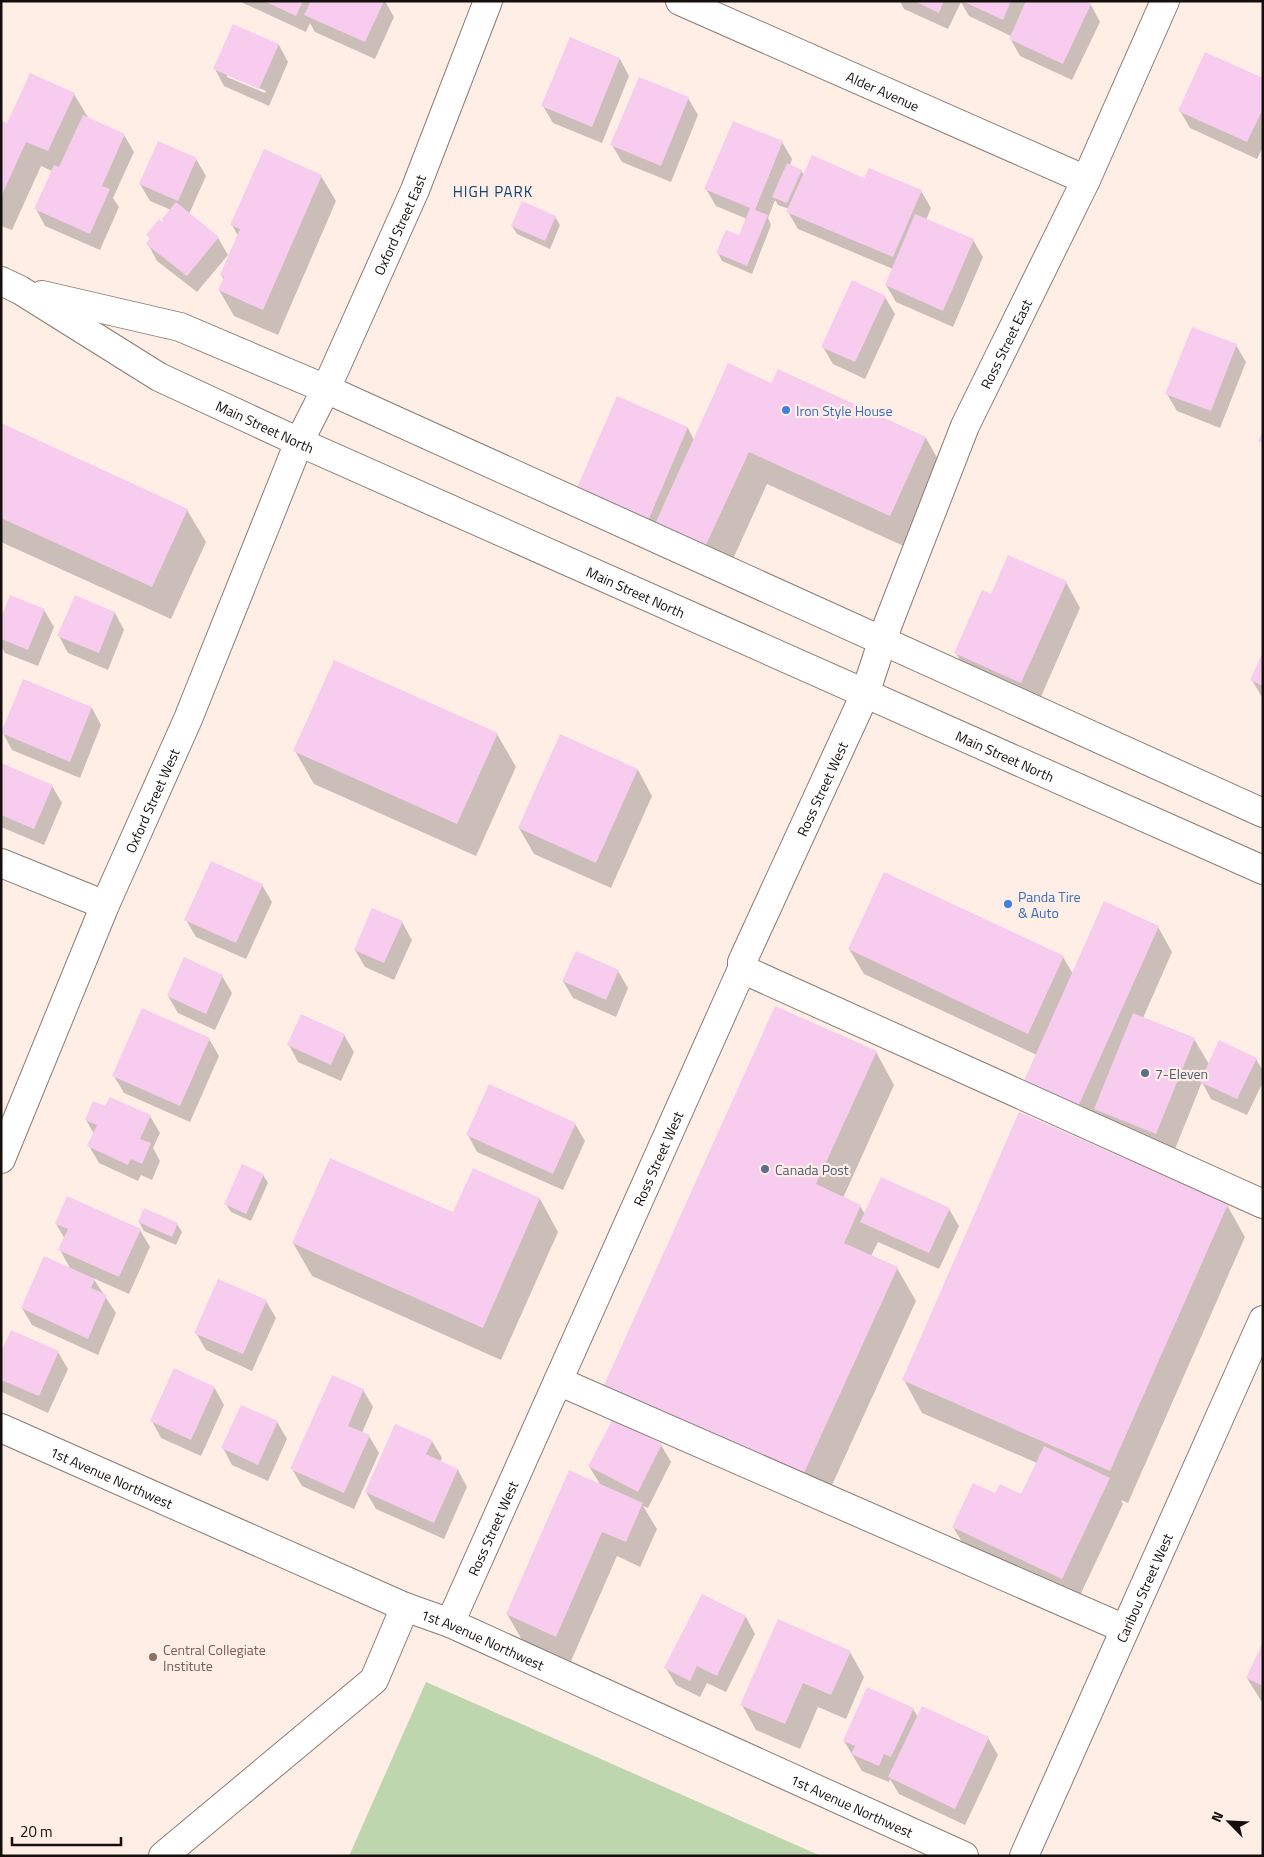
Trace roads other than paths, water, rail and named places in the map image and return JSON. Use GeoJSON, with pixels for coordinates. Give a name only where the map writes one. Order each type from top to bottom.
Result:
{"type":"FeatureCollection","features":[{"type":"Feature","properties":{"kind":"street","name":"Oxford Street East"},"geometry":{"type":"LineString","coordinates":[[299,442],[326,389],[415,190],[488,1]]}},
{"type":"Feature","properties":{"kind":"street","name":"Alder Avenue"},"geometry":{"type":"LineString","coordinates":[[680,1],[1086,180]]}},
{"type":"Feature","properties":{"kind":"street","name":"Ross Street East"},"geometry":{"type":"LineString","coordinates":[[865,694],[882,640],[965,426],[1086,180],[1165,1]]}},
{"type":"Feature","properties":{"kind":"street","name":"Main Street North"},"geometry":{"type":"LineString","coordinates":[[11,285],[180,327],[326,389],[1263,812]]}},
{"type":"Feature","properties":{"kind":"street","name":"Main Street North"},"geometry":{"type":"LineString","coordinates":[[11,285],[159,376],[299,442],[1263,870]]}},
{"type":"Feature","properties":{"kind":"street","name":"Oxford Street West"},"geometry":{"type":"LineString","coordinates":[[1,1159],[105,905],[188,719],[299,442]]}},
{"type":"Feature","properties":{"kind":"street","name":"Ross Street West"},"geometry":{"type":"LineString","coordinates":[[450,1623],[742,969],[742,962],[865,694]]}},
{"type":"Feature","properties":{"kind":"street"},"geometry":{"type":"LineString","coordinates":[[1,863],[105,905]]}},
{"type":"Feature","properties":{"kind":"street"},"geometry":{"type":"LineString","coordinates":[[742,969],[1263,1204]]}},
{"type":"Feature","properties":{"kind":"street","name":"Caribou Street West"},"geometry":{"type":"LineString","coordinates":[[1024,1856],[1263,1320]]}},
{"type":"Feature","properties":{"kind":"street"},"geometry":{"type":"LineString","coordinates":[[558,1381],[1125,1629]]}},
{"type":"Feature","properties":{"kind":"street","name":"1st Avenue Northwest"},"geometry":{"type":"LineString","coordinates":[[1,1428],[405,1608],[450,1623],[964,1856]]}},
{"type":"Feature","properties":{"kind":"street"},"geometry":{"type":"LineString","coordinates":[[163,1856],[374,1680],[405,1608]]}},
{"type":"Feature","properties":{"kind":"place","name":"Iron Style House"},"geometry":{"type":"Point","coordinates":[786,410]}},
{"type":"Feature","properties":{"kind":"place","name":"Panda Tire & Auto"},"geometry":{"type":"Point","coordinates":[1008,904]}},
{"type":"Feature","properties":{"kind":"place","name":"7-Eleven"},"geometry":{"type":"Point","coordinates":[1145,1073]}},
{"type":"Feature","properties":{"kind":"place","name":"Canada Post"},"geometry":{"type":"Point","coordinates":[765,1169]}},
{"type":"Feature","properties":{"kind":"place","name":"Central Collegiate Institute"},"geometry":{"type":"Point","coordinates":[153,1657]}},
{"type":"Feature","properties":{"kind":"district","name":"HIGH PARK"},"geometry":{"type":"Point","coordinates":[493,191]}}]}
